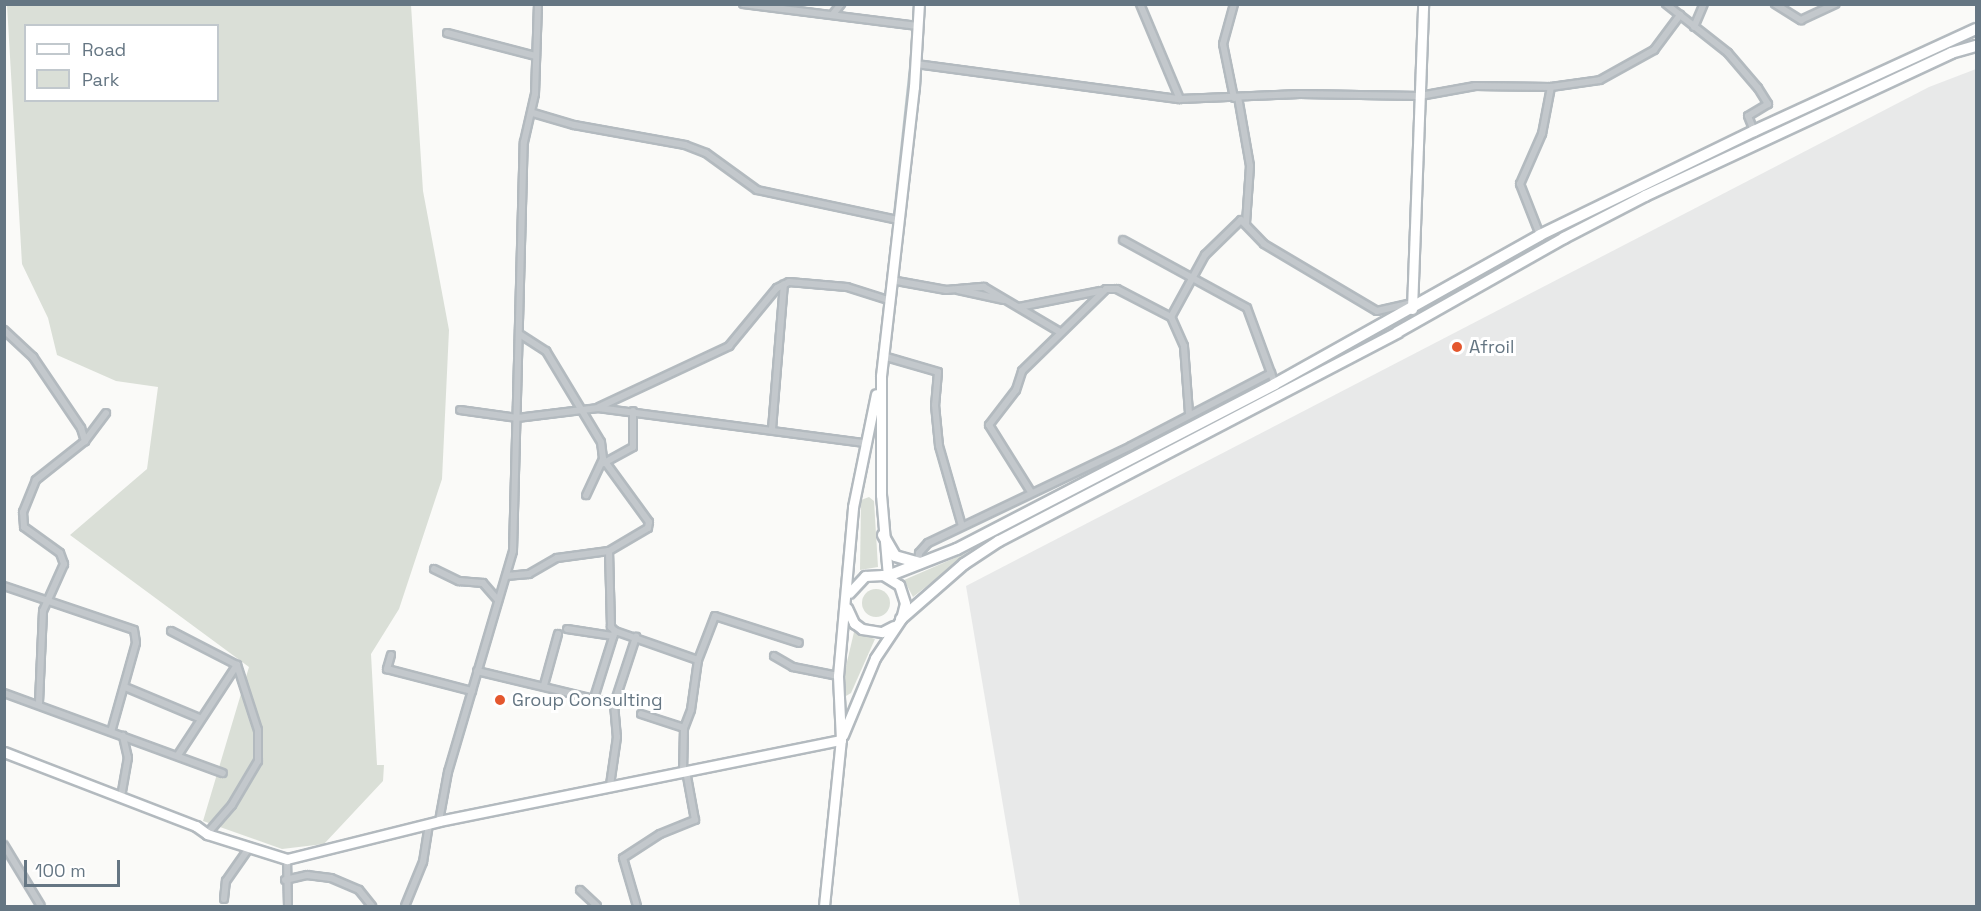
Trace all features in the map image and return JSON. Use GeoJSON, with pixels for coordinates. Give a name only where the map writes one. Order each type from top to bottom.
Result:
{"type":"FeatureCollection","features":[{"type":"Feature","properties":{"kind":"main road"},"geometry":{"type":"LineString","coordinates":[[841,740],[875,658],[898,622],[904,593],[888,576],[883,535],[881,375],[916,64],[919,4]]}},
{"type":"Feature","properties":{"kind":"main road"},"geometry":{"type":"LineString","coordinates":[[1412,306],[1423,4]]}},
{"type":"Feature","properties":{"kind":"main road"},"geometry":{"type":"LineString","coordinates":[[1977,29],[1754,130],[1540,235],[1412,306],[936,559],[888,576],[865,576],[857,581],[847,601],[854,623],[862,629],[882,632],[898,622],[964,564],[999,542],[1388,338],[1564,238],[1645,196],[1951,53],[1977,46]]}},
{"type":"Feature","properties":{"kind":"main road"},"geometry":{"type":"LineString","coordinates":[[824,906],[841,740],[838,676],[847,601],[853,507],[881,375]]}},
{"type":"Feature","properties":{"kind":"main road"},"geometry":{"type":"LineString","coordinates":[[883,535],[895,556],[918,563],[936,559]]}},
{"type":"Feature","properties":{"kind":"main road"},"geometry":{"type":"LineString","coordinates":[[4,752],[196,826],[207,834],[248,849],[287,859],[439,821],[841,740]]}},
{"type":"Feature","properties":{"kind":"main road"},"geometry":{"type":"LineString","coordinates":[[74,779],[99,792],[191,827],[196,826]]}},
{"type":"Feature","properties":{"kind":"street"},"geometry":{"type":"LineString","coordinates":[[439,821],[448,772],[506,576],[515,537],[524,150],[533,113],[538,4]]}},
{"type":"Feature","properties":{"kind":"street"},"geometry":{"type":"LineString","coordinates":[[743,4],[918,26]]}},
{"type":"Feature","properties":{"kind":"street"},"geometry":{"type":"LineString","coordinates":[[833,14],[841,4]]}},
{"type":"Feature","properties":{"kind":"street"},"geometry":{"type":"LineString","coordinates":[[1140,4],[1180,99]]}},
{"type":"Feature","properties":{"kind":"street"},"geometry":{"type":"LineString","coordinates":[[1666,4],[1728,54],[1768,104],[1748,116],[1754,130]]}},
{"type":"Feature","properties":{"kind":"street"},"geometry":{"type":"LineString","coordinates":[[1694,27],[1704,4]]}},
{"type":"Feature","properties":{"kind":"street"},"geometry":{"type":"LineString","coordinates":[[1775,4],[1801,20],[1836,4]]}},
{"type":"Feature","properties":{"kind":"street"},"geometry":{"type":"LineString","coordinates":[[1233,5],[1223,48],[1250,166],[1246,223]]}},
{"type":"Feature","properties":{"kind":"street"},"geometry":{"type":"LineString","coordinates":[[916,64],[1180,99],[1300,94],[1420,96],[1475,86],[1551,87],[1600,80],[1654,50],[1680,15]]}},
{"type":"Feature","properties":{"kind":"street"},"geometry":{"type":"LineString","coordinates":[[447,33],[536,56]]}},
{"type":"Feature","properties":{"kind":"street"},"geometry":{"type":"LineString","coordinates":[[1540,235],[1521,184],[1542,134],[1551,87]]}},
{"type":"Feature","properties":{"kind":"street"},"geometry":{"type":"LineString","coordinates":[[533,113],[583,127],[685,146],[706,153],[757,190],[898,220]]}},
{"type":"Feature","properties":{"kind":"street"},"geometry":{"type":"LineString","coordinates":[[1171,317],[1213,244],[1238,221],[1246,223],[1264,244],[1377,311],[1412,306]]}},
{"type":"Feature","properties":{"kind":"street"},"geometry":{"type":"LineString","coordinates":[[918,563],[923,547],[962,526],[1131,446],[1189,413],[1273,379],[1247,308],[1123,240]]}},
{"type":"Feature","properties":{"kind":"street"},"geometry":{"type":"LineString","coordinates":[[891,280],[1007,300]]}},
{"type":"Feature","properties":{"kind":"street"},"geometry":{"type":"LineString","coordinates":[[460,410],[517,418],[598,408],[729,346],[784,284],[820,282],[888,300]]}},
{"type":"Feature","properties":{"kind":"street"},"geometry":{"type":"LineString","coordinates":[[772,429],[784,284]]}},
{"type":"Feature","properties":{"kind":"street"},"geometry":{"type":"LineString","coordinates":[[956,290],[984,287],[1060,332]]}},
{"type":"Feature","properties":{"kind":"street"},"geometry":{"type":"LineString","coordinates":[[1019,307],[1117,289],[1171,317],[1184,346],[1189,413]]}},
{"type":"Feature","properties":{"kind":"street"},"geometry":{"type":"LineString","coordinates":[[1031,492],[994,436],[990,422],[1016,390],[1022,371],[1100,291]]}},
{"type":"Feature","properties":{"kind":"street"},"geometry":{"type":"LineString","coordinates":[[4,330],[21,342],[81,428],[85,441]]}},
{"type":"Feature","properties":{"kind":"street"},"geometry":{"type":"LineString","coordinates":[[521,335],[546,351],[604,450],[603,464],[586,495]]}},
{"type":"Feature","properties":{"kind":"street"},"geometry":{"type":"LineString","coordinates":[[883,356],[938,372],[935,405],[939,446],[962,526]]}},
{"type":"Feature","properties":{"kind":"street"},"geometry":{"type":"LineString","coordinates":[[598,408],[865,443]]}},
{"type":"Feature","properties":{"kind":"street"},"geometry":{"type":"LineString","coordinates":[[603,464],[633,447],[633,411]]}},
{"type":"Feature","properties":{"kind":"street"},"geometry":{"type":"LineString","coordinates":[[39,704],[45,599],[63,570],[64,558],[24,527],[26,500],[36,480],[85,441],[106,413]]}},
{"type":"Feature","properties":{"kind":"street"},"geometry":{"type":"LineString","coordinates":[[506,576],[530,574],[557,558],[609,550],[650,525],[603,464]]}},
{"type":"Feature","properties":{"kind":"street"},"geometry":{"type":"LineString","coordinates":[[594,698],[614,634],[611,627],[609,550]]}},
{"type":"Feature","properties":{"kind":"street"},"geometry":{"type":"LineString","coordinates":[[434,569],[459,581],[483,584],[498,600]]}},
{"type":"Feature","properties":{"kind":"street"},"geometry":{"type":"LineString","coordinates":[[4,586],[134,630],[136,643],[111,732]]}},
{"type":"Feature","properties":{"kind":"street"},"geometry":{"type":"LineString","coordinates":[[637,906],[623,858],[660,834],[695,820],[685,772],[684,728],[691,710],[698,660],[715,616],[799,643]]}},
{"type":"Feature","properties":{"kind":"street"},"geometry":{"type":"LineString","coordinates":[[567,629],[636,637],[698,660]]}},
{"type":"Feature","properties":{"kind":"street"},"geometry":{"type":"LineString","coordinates":[[171,631],[237,665],[260,748],[258,760],[232,805],[207,834]]}},
{"type":"Feature","properties":{"kind":"street"},"geometry":{"type":"LineString","coordinates":[[544,685],[558,634]]}},
{"type":"Feature","properties":{"kind":"street"},"geometry":{"type":"LineString","coordinates":[[610,785],[617,737],[614,704],[636,637]]}},
{"type":"Feature","properties":{"kind":"street"},"geometry":{"type":"LineString","coordinates":[[391,655],[387,669],[472,691]]}},
{"type":"Feature","properties":{"kind":"street"},"geometry":{"type":"LineString","coordinates":[[774,656],[793,667],[838,676]]}},
{"type":"Feature","properties":{"kind":"street"},"geometry":{"type":"LineString","coordinates":[[178,755],[199,718],[237,665]]}},
{"type":"Feature","properties":{"kind":"street"},"geometry":{"type":"LineString","coordinates":[[477,671],[544,685],[614,704]]}},
{"type":"Feature","properties":{"kind":"street"},"geometry":{"type":"LineString","coordinates":[[125,687],[199,718]]}},
{"type":"Feature","properties":{"kind":"street"},"geometry":{"type":"LineString","coordinates":[[4,693],[223,773]]}},
{"type":"Feature","properties":{"kind":"street"},"geometry":{"type":"LineString","coordinates":[[640,714],[684,728]]}},
{"type":"Feature","properties":{"kind":"street"},"geometry":{"type":"LineString","coordinates":[[121,796],[128,758],[123,736]]}},
{"type":"Feature","properties":{"kind":"street"},"geometry":{"type":"LineString","coordinates":[[405,906],[423,862],[429,824]]}},
{"type":"Feature","properties":{"kind":"street"},"geometry":{"type":"LineString","coordinates":[[4,845],[41,906]]}},
{"type":"Feature","properties":{"kind":"street"},"geometry":{"type":"LineString","coordinates":[[224,899],[226,881],[248,849]]}},
{"type":"Feature","properties":{"kind":"street"},"geometry":{"type":"LineString","coordinates":[[287,859],[285,880],[288,906]]}},
{"type":"Feature","properties":{"kind":"street"},"geometry":{"type":"LineString","coordinates":[[285,880],[307,875],[331,878],[358,890],[372,906]]}},
{"type":"Feature","properties":{"kind":"street"},"geometry":{"type":"LineString","coordinates":[[580,890],[597,906]]}},
{"type":"Feature","properties":{"kind":"shaded area"},"geometry":{"type":"Polygon","coordinates":[[[1976,69],[1976,906],[1020,906],[966,586],[1929,87],[1976,69]]]}},
{"type":"Feature","properties":{"kind":"green space"},"geometry":{"type":"Polygon","coordinates":[[[7,5],[411,5],[423,191],[449,330],[442,479],[399,609],[371,654],[377,765],[384,765],[383,781],[324,844],[282,849],[203,821],[249,667],[70,535],[147,469],[158,387],[116,381],[57,355],[48,318],[22,264],[7,5]]]}},
{"type":"Feature","properties":{"kind":"green space"},"geometry":{"type":"Polygon","coordinates":[[[869,497],[874,501],[878,567],[860,570],[861,500],[869,497]]]}},
{"type":"Feature","properties":{"kind":"green space"},"geometry":{"type":"Polygon","coordinates":[[[973,550],[913,597],[904,580],[973,550]]]}},
{"type":"Feature","properties":{"kind":"green space"},"geometry":{"type":"Polygon","coordinates":[[[876,589],[886,593],[890,603],[886,613],[876,617],[866,613],[862,603],[866,593],[876,589]]]}},
{"type":"Feature","properties":{"kind":"green space"},"geometry":{"type":"Polygon","coordinates":[[[854,632],[875,639],[851,693],[846,696],[843,679],[854,632]]]}},
{"type":"Feature","properties":{"kind":"waterway"},"geometry":{"type":"LineString","coordinates":[[921,37],[922,56]]}},
{"type":"Feature","properties":{"kind":"waterway"},"geometry":{"type":"LineString","coordinates":[[894,214],[911,58]]}},
{"type":"Feature","properties":{"kind":"waterway"},"geometry":{"type":"LineString","coordinates":[[910,155],[921,71]]}},
{"type":"Feature","properties":{"kind":"place","name":"Afroil"},"geometry":{"type":"Point","coordinates":[1457,347]}},
{"type":"Feature","properties":{"kind":"place","name":"Group Consulting"},"geometry":{"type":"Point","coordinates":[500,700]}}]}
